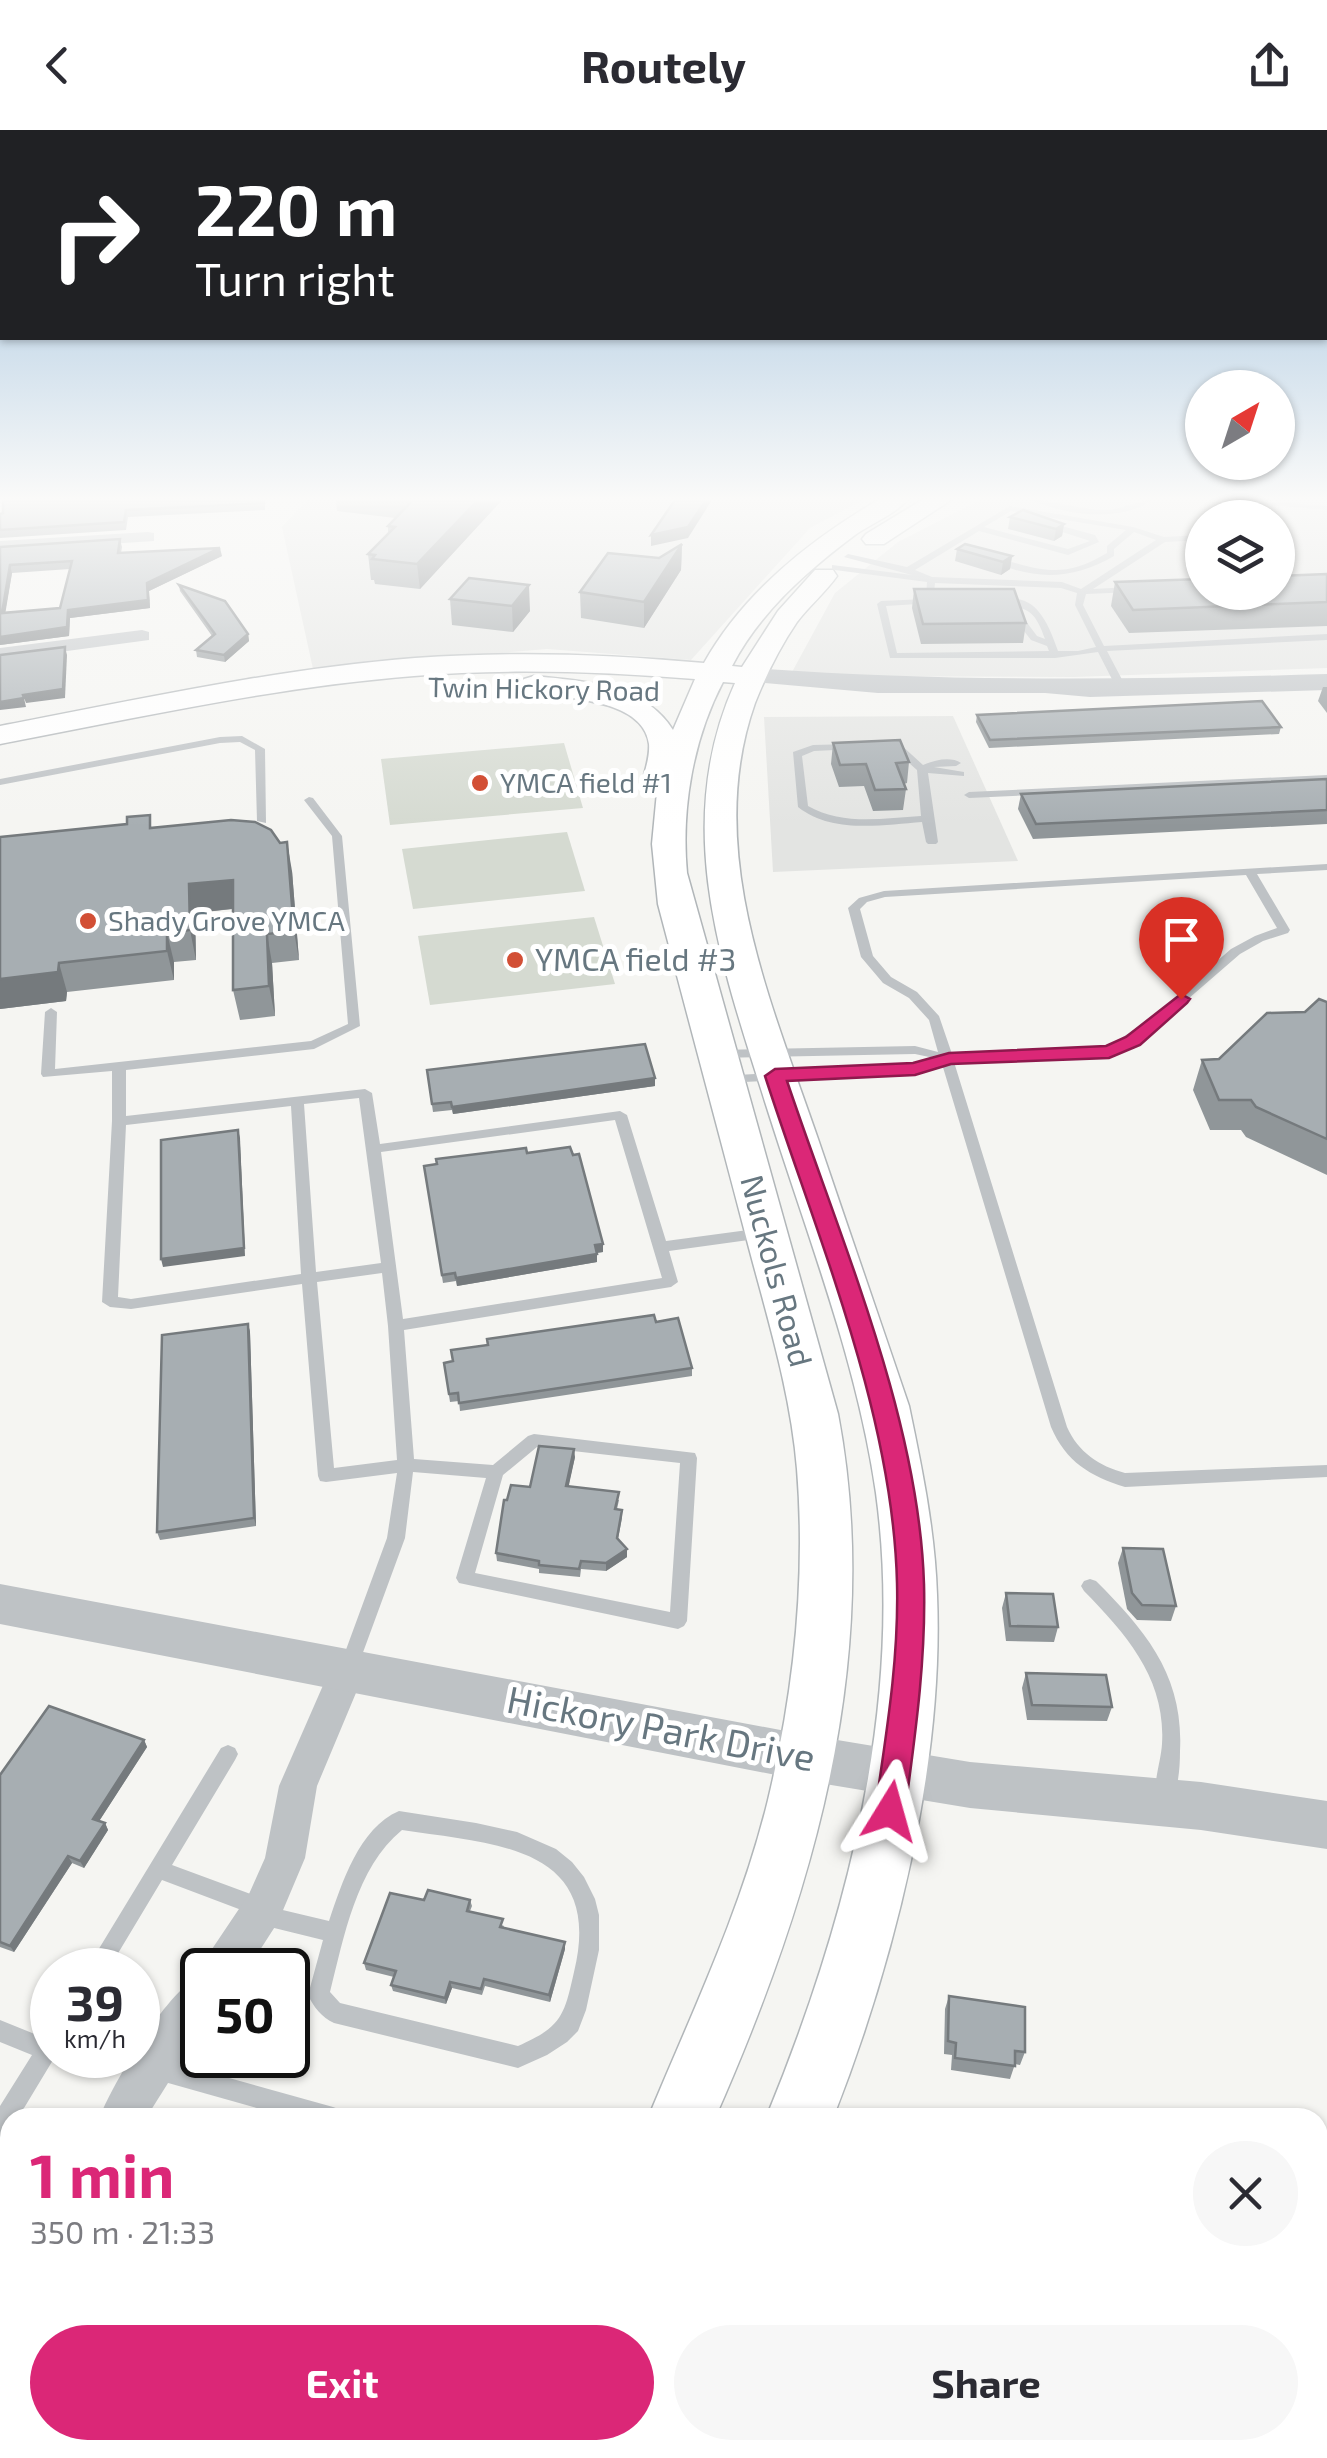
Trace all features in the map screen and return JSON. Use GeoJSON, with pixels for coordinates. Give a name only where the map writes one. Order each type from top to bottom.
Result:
{"type":"FeatureCollection","features":[{"type":"Feature","properties":{"kind":"main road","name":"Nuckols Road"},"geometry":{"type":"LineString","coordinates":[[755,609],[743,622],[727,684],[718,847],[737,955],[884,1406],[900,1481],[910,1582],[907,1690],[884,1850],[847,1990],[803,2108]]}},
{"type":"Feature","properties":{"kind":"main road","name":"Nuckols Road"},"geometry":{"type":"LineString","coordinates":[[686,2108],[753,1949],[788,1840],[807,1758],[818,1688],[824,1606],[822,1466],[794,1333],[675,904],[665,840],[690,718],[797,609]]}},
{"type":"Feature","properties":{"kind":"main road","name":"Twin Hickory Road"},"geometry":{"type":"LineString","coordinates":[[0,735],[310,680],[408,668],[564,662],[727,684]]}},
{"type":"Feature","properties":{"kind":"main road"},"geometry":{"type":"LineString","coordinates":[[517,684],[591,693],[627,705],[652,722],[664,744],[658,786],[665,840]]}},
{"type":"Feature","properties":{"kind":"main road","name":"Twin Hickory Road"},"geometry":{"type":"LineString","coordinates":[[0,752],[292,701],[411,688],[727,684]]}},
{"type":"Feature","properties":{"kind":"street"},"geometry":{"type":"LineString","coordinates":[[0,654],[142,636]]}},
{"type":"Feature","properties":{"kind":"street","name":"Twin Hickory Road"},"geometry":{"type":"LineString","coordinates":[[727,684],[982,704],[1053,701],[1090,689],[1327,682]]}},
{"type":"Feature","properties":{"kind":"street","name":"Hickory Park Drive"},"geometry":{"type":"LineString","coordinates":[[0,1604],[807,1758],[970,1785],[1164,1803],[1327,1825]]}},
{"type":"Feature","properties":{"kind":"street"},"geometry":{"type":"LineString","coordinates":[[238,1948],[262,1911],[286,1858],[298,1786],[348,1670]]}},
{"type":"Feature","properties":{"kind":"street"},"geometry":{"type":"LineString","coordinates":[[160,2053],[180,2026]]}},
{"type":"Feature","properties":{"kind":"street"},"geometry":{"type":"LineString","coordinates":[[127,2108],[144,2078]]}},
{"type":"Feature","properties":{"kind":"lane"},"geometry":{"type":"LineString","coordinates":[[882,609],[892,656],[1100,650],[1327,637]]}},
{"type":"Feature","properties":{"kind":"lane"},"geometry":{"type":"LineString","coordinates":[[1007,609],[1041,613],[1054,650]]}},
{"type":"Feature","properties":{"kind":"lane"},"geometry":{"type":"LineString","coordinates":[[1080,609],[1122,689]]}},
{"type":"Feature","properties":{"kind":"lane"},"geometry":{"type":"LineString","coordinates":[[1020,612],[1034,638],[1054,650]]}},
{"type":"Feature","properties":{"kind":"lane"},"geometry":{"type":"LineString","coordinates":[[0,782],[242,739],[260,749],[262,821]]}},
{"type":"Feature","properties":{"kind":"lane"},"geometry":{"type":"LineString","coordinates":[[879,746],[896,746],[922,769],[958,769]]}},
{"type":"Feature","properties":{"kind":"lane"},"geometry":{"type":"LineString","coordinates":[[862,747],[812,748],[797,754],[803,807],[811,814],[843,821],[927,819]]}},
{"type":"Feature","properties":{"kind":"lane"},"geometry":{"type":"LineString","coordinates":[[922,769],[932,842]]}},
{"type":"Feature","properties":{"kind":"lane"},"geometry":{"type":"LineString","coordinates":[[969,795],[1327,778]]}},
{"type":"Feature","properties":{"kind":"lane"},"geometry":{"type":"LineString","coordinates":[[51,1012],[48,1074],[314,1045],[354,1026],[337,836],[309,800]]}},
{"type":"Feature","properties":{"kind":"lane"},"geometry":{"type":"LineString","coordinates":[[1327,867],[884,894],[863,900],[854,908],[867,957],[887,980],[913,995],[935,1018],[1060,1427],[1076,1458],[1104,1474],[1125,1480],[1327,1471]]}},
{"type":"Feature","properties":{"kind":"lane"},"geometry":{"type":"LineString","coordinates":[[721,1066],[915,1050],[949,1058],[1109,1052],[1133,1041],[1248,944],[1284,930],[1250,871]]}},
{"type":"Feature","properties":{"kind":"lane"},"geometry":{"type":"LineString","coordinates":[[721,1066],[915,1069],[949,1058]]}},
{"type":"Feature","properties":{"kind":"lane"},"geometry":{"type":"LineString","coordinates":[[119,1066],[110,1302],[131,1304],[388,1267]]}},
{"type":"Feature","properties":{"kind":"lane"},"geometry":{"type":"LineString","coordinates":[[119,1121],[365,1093],[396,1326],[406,1465],[396,1538],[348,1670]]}},
{"type":"Feature","properties":{"kind":"lane"},"geometry":{"type":"LineString","coordinates":[[297,1100],[326,1476],[406,1465],[496,1472],[534,1440],[689,1458],[678,1621],[465,1578],[496,1472]]}},
{"type":"Feature","properties":{"kind":"lane"},"geometry":{"type":"LineString","coordinates":[[374,1149],[620,1115],[670,1282],[396,1326]]}},
{"type":"Feature","properties":{"kind":"lane"},"geometry":{"type":"LineString","coordinates":[[660,1247],[767,1233]]}},
{"type":"Feature","properties":{"kind":"lane"},"geometry":{"type":"LineString","coordinates":[[1090,1586],[1128,1623],[1164,1677],[1172,1765],[1164,1803]]}},
{"type":"Feature","properties":{"kind":"lane"},"geometry":{"type":"LineString","coordinates":[[109,1948],[228,1754]]}},
{"type":"Feature","properties":{"kind":"lane"},"geometry":{"type":"LineString","coordinates":[[399,1820],[495,1836],[549,1856],[574,1883],[592,1916],[589,1959],[570,2023],[546,2044],[518,2057],[334,2012],[320,1996],[336,1933],[373,1842],[399,1820]]}},
{"type":"Feature","properties":{"kind":"lane"},"geometry":{"type":"LineString","coordinates":[[158,1868],[262,1911],[336,1933]]}},
{"type":"Feature","properties":{"kind":"lane"},"geometry":{"type":"LineString","coordinates":[[0,2031],[30,2040]]}},
{"type":"Feature","properties":{"kind":"lane"},"geometry":{"type":"LineString","coordinates":[[160,2070],[297,2108]]}},
{"type":"Feature","properties":{"kind":"lane"},"geometry":{"type":"LineString","coordinates":[[12,2108],[30,2078]]}},
{"type":"Feature","properties":{"kind":"shaded area"},"geometry":{"type":"Polygon","coordinates":[[[300,609],[737,609],[691,660],[547,649],[313,669],[300,609]]]}},
{"type":"Feature","properties":{"kind":"shaded area"},"geometry":{"type":"Polygon","coordinates":[[[826,609],[1327,609],[1327,668],[1074,677],[831,676],[792,672],[826,609]]]}},
{"type":"Feature","properties":{"kind":"shaded area"},"geometry":{"type":"Polygon","coordinates":[[[953,716],[1018,861],[773,872],[764,717],[953,716]]]}},
{"type":"Feature","properties":{"kind":"shaded area","name":"YMCA field #1"},"geometry":{"type":"Polygon","coordinates":[[[564,743],[583,808],[390,825],[381,759],[564,743]]]}},
{"type":"Feature","properties":{"kind":"shaded area"},"geometry":{"type":"Polygon","coordinates":[[[567,832],[585,891],[413,909],[402,849],[567,832]]]}},
{"type":"Feature","properties":{"kind":"shaded area","name":"YMCA field #3"},"geometry":{"type":"Polygon","coordinates":[[[594,917],[615,984],[430,1005],[418,936],[594,917]]]}},
{"type":"Feature","properties":{"kind":"building"},"geometry":{"type":"Polygon","coordinates":[[[0,609],[2,613],[79,609],[68,610],[67,627],[0,637],[0,609]]]}},
{"type":"Feature","properties":{"kind":"building"},"geometry":{"type":"Polygon","coordinates":[[[196,609],[230,609],[248,634],[224,655],[196,650],[215,634],[196,609]]]}},
{"type":"Feature","properties":{"kind":"building"},"geometry":{"type":"Polygon","coordinates":[[[919,609],[1021,609],[1026,623],[923,624],[919,609]]]}},
{"type":"Feature","properties":{"kind":"building"},"geometry":{"type":"Polygon","coordinates":[[[65,647],[63,689],[0,702],[0,655],[65,647]]]}},
{"type":"Feature","properties":{"kind":"building"},"geometry":{"type":"Polygon","coordinates":[[[1262,701],[1281,727],[990,740],[977,715],[1262,701]]]}},
{"type":"Feature","properties":{"kind":"building"},"geometry":{"type":"Polygon","coordinates":[[[900,740],[909,762],[896,763],[906,789],[875,790],[866,764],[840,765],[833,743],[900,740]]]}},
{"type":"Feature","properties":{"kind":"building"},"geometry":{"type":"Polygon","coordinates":[[[1327,779],[1327,810],[1036,824],[1021,794],[1327,779]]]}},
{"type":"Feature","properties":{"kind":"building","name":"Shady Grove YMCA"},"geometry":{"type":"Polygon","coordinates":[[[150,815],[150,828],[231,820],[255,822],[271,830],[280,843],[287,842],[294,931],[267,934],[269,986],[233,990],[233,880],[189,884],[190,930],[167,933],[167,951],[59,963],[58,972],[0,979],[0,837],[127,824],[127,817],[150,815]]]}},
{"type":"Feature","properties":{"kind":"building"},"geometry":{"type":"Polygon","coordinates":[[[1319,999],[1327,1002],[1327,1139],[1256,1107],[1251,1100],[1219,1100],[1202,1060],[1219,1059],[1267,1013],[1305,1012],[1319,999]]]}},
{"type":"Feature","properties":{"kind":"building"},"geometry":{"type":"Polygon","coordinates":[[[645,1044],[655,1078],[452,1107],[451,1102],[432,1104],[427,1070],[645,1044]]]}},
{"type":"Feature","properties":{"kind":"building"},"geometry":{"type":"Polygon","coordinates":[[[238,1130],[244,1248],[161,1259],[161,1140],[238,1130]]]}},
{"type":"Feature","properties":{"kind":"building"},"geometry":{"type":"Polygon","coordinates":[[[570,1147],[573,1155],[579,1154],[603,1244],[595,1245],[597,1254],[456,1278],[455,1273],[442,1275],[424,1166],[437,1164],[436,1159],[570,1147]]]}},
{"type":"Feature","properties":{"kind":"building"},"geometry":{"type":"Polygon","coordinates":[[[654,1315],[656,1322],[678,1318],[692,1368],[459,1403],[458,1393],[449,1394],[444,1363],[453,1361],[451,1350],[488,1345],[487,1339],[654,1315]]]}},
{"type":"Feature","properties":{"kind":"building"},"geometry":{"type":"Polygon","coordinates":[[[248,1324],[254,1518],[157,1532],[162,1335],[248,1324]]]}},
{"type":"Feature","properties":{"kind":"building"},"geometry":{"type":"Polygon","coordinates":[[[539,1446],[574,1449],[566,1486],[619,1492],[615,1509],[622,1510],[617,1538],[627,1549],[606,1563],[581,1561],[579,1569],[539,1565],[539,1561],[496,1553],[504,1500],[511,1485],[530,1487],[539,1446]]]}},
{"type":"Feature","properties":{"kind":"building"},"geometry":{"type":"Polygon","coordinates":[[[1123,1548],[1163,1549],[1176,1606],[1142,1605],[1132,1593],[1123,1548]]]}},
{"type":"Feature","properties":{"kind":"building"},"geometry":{"type":"Polygon","coordinates":[[[1006,1593],[1053,1594],[1058,1627],[1010,1626],[1006,1593]]]}},
{"type":"Feature","properties":{"kind":"building"},"geometry":{"type":"Polygon","coordinates":[[[1026,1673],[1106,1675],[1112,1707],[1032,1705],[1026,1673]]]}},
{"type":"Feature","properties":{"kind":"building"},"geometry":{"type":"Polygon","coordinates":[[[49,1706],[144,1740],[93,1819],[105,1823],[80,1861],[68,1856],[10,1946],[0,1942],[0,1775],[49,1706]]]}},
{"type":"Feature","properties":{"kind":"building"},"geometry":{"type":"Polygon","coordinates":[[[428,1890],[470,1900],[467,1911],[503,1919],[500,1927],[565,1942],[549,1995],[484,1979],[481,1989],[450,1982],[445,1998],[391,1985],[396,1971],[364,1963],[390,1893],[424,1900],[428,1890]]]}},
{"type":"Feature","properties":{"kind":"building"},"geometry":{"type":"Polygon","coordinates":[[[949,1996],[1025,2007],[1025,2052],[1015,2051],[1015,2066],[955,2058],[956,2043],[948,2041],[949,1996]]]}},
{"type":"Feature","properties":{"kind":"place","name":"YMCA field #1"},"geometry":{"type":"Point","coordinates":[480,783]}},
{"type":"Feature","properties":{"kind":"place","name":"Shady Grove YMCA"},"geometry":{"type":"Point","coordinates":[88,921]}},
{"type":"Feature","properties":{"kind":"place","name":"YMCA field #3"},"geometry":{"type":"Point","coordinates":[515,960]}},
{"type":"Feature","properties":{"kind":"route"},"geometry":{"type":"LineString","coordinates":[[890,1811],[907,1690],[910,1629],[910,1582],[900,1481],[884,1406],[858,1321],[775,1076],[915,1069],[949,1058],[1109,1052],[1133,1041],[1181,999]]}}]}
